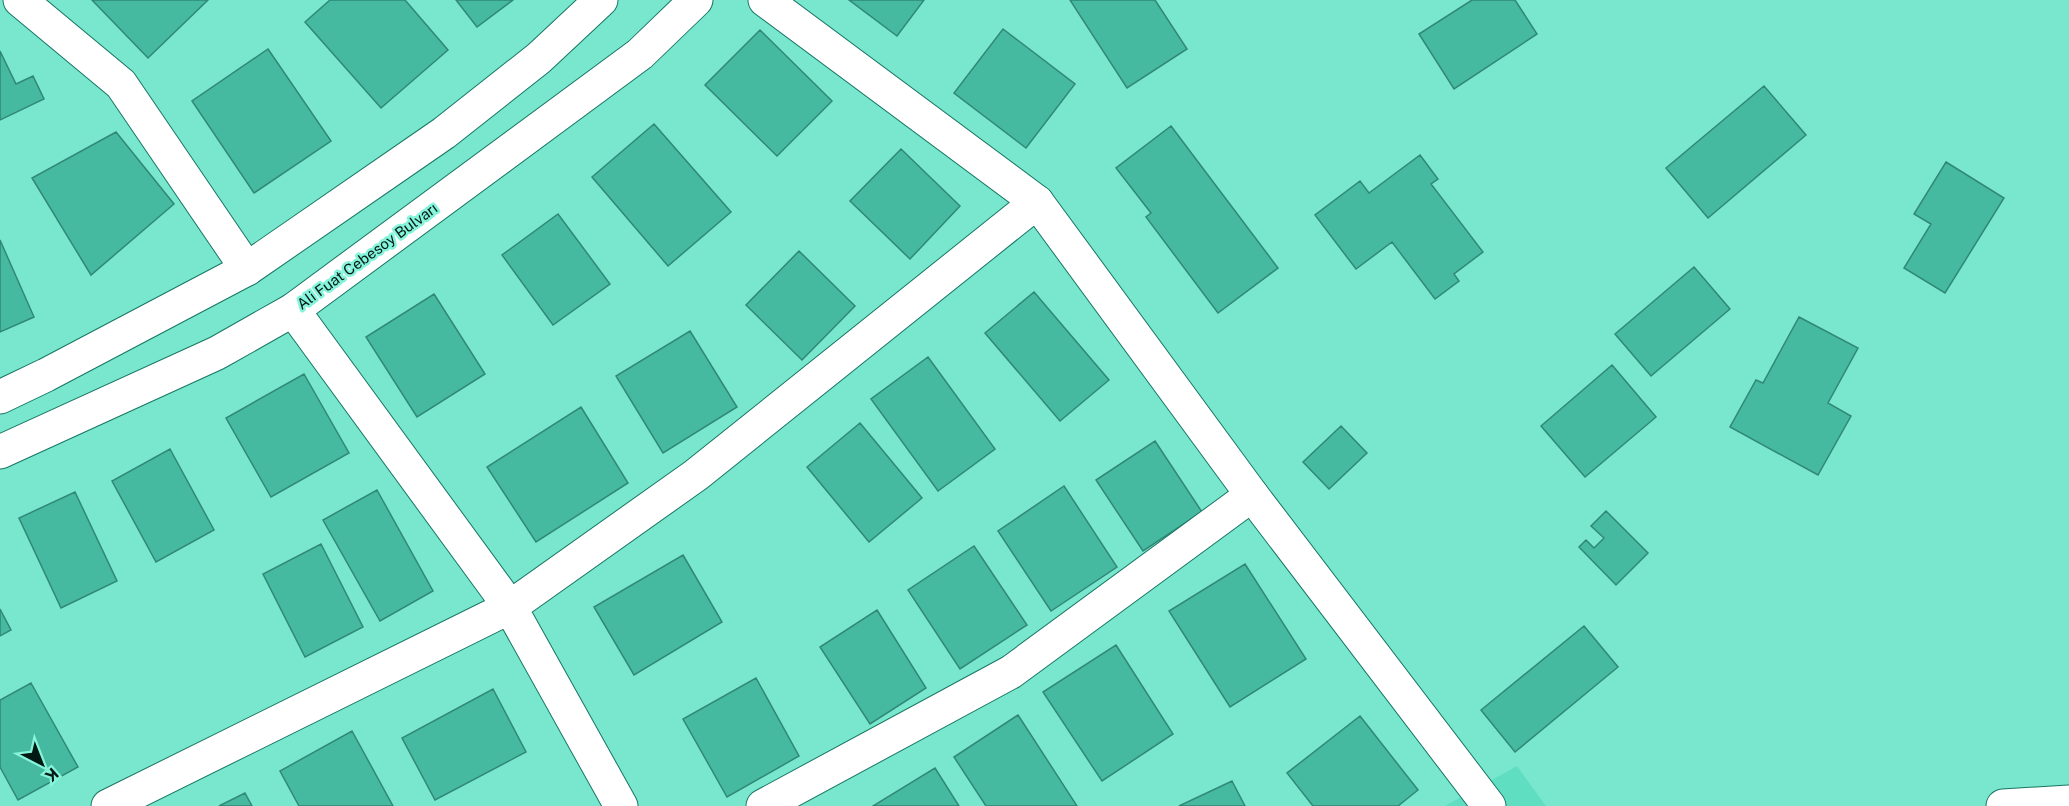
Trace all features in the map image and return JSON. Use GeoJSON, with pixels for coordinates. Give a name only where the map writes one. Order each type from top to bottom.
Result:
{"type":"FeatureCollection","features":[{"type":"Feature","properties":{"kind":"street"},"geometry":{"type":"LineString","coordinates":[[20,0],[121,84],[247,269]]}},
{"type":"Feature","properties":{"kind":"street"},"geometry":{"type":"LineString","coordinates":[[0,397],[247,269],[444,133],[539,58],[601,0]]}},
{"type":"Feature","properties":{"kind":"street","name":"Ali Fuat Cebesoy Bulvarı"},"geometry":{"type":"LineString","coordinates":[[0,452],[217,353],[293,310],[640,54],[696,0]]}},
{"type":"Feature","properties":{"kind":"street"},"geometry":{"type":"LineString","coordinates":[[765,0],[1037,202],[1252,495],[1490,806]]}},
{"type":"Feature","properties":{"kind":"street"},"geometry":{"type":"LineString","coordinates":[[108,806],[510,607],[696,475],[1037,202]]}},
{"type":"Feature","properties":{"kind":"street"},"geometry":{"type":"LineString","coordinates":[[293,310],[510,607],[621,806]]}},
{"type":"Feature","properties":{"kind":"street"},"geometry":{"type":"LineString","coordinates":[[763,806],[1011,672],[1252,495]]}},
{"type":"Feature","properties":{"kind":"street"},"geometry":{"type":"LineString","coordinates":[[2003,806],[2069,802]]}},
{"type":"Feature","properties":{"kind":"shaded area"},"geometry":{"type":"Polygon","coordinates":[[[1517,766],[1546,806],[1445,806],[1517,766]]]}},
{"type":"Feature","properties":{"kind":"building"},"geometry":{"type":"Polygon","coordinates":[[[92,0],[208,0],[148,58],[92,0]]]}},
{"type":"Feature","properties":{"kind":"building"},"geometry":{"type":"Polygon","coordinates":[[[330,0],[405,0],[448,50],[381,108],[305,22],[330,0]]]}},
{"type":"Feature","properties":{"kind":"building"},"geometry":{"type":"Polygon","coordinates":[[[456,0],[513,0],[477,27],[456,0]]]}},
{"type":"Feature","properties":{"kind":"building"},"geometry":{"type":"Polygon","coordinates":[[[849,0],[924,0],[897,36],[849,0]]]}},
{"type":"Feature","properties":{"kind":"building"},"geometry":{"type":"Polygon","coordinates":[[[1070,0],[1155,0],[1187,49],[1127,88],[1070,0]]]}},
{"type":"Feature","properties":{"kind":"building"},"geometry":{"type":"Polygon","coordinates":[[[1472,0],[1515,0],[1537,34],[1454,89],[1419,34],[1472,0]]]}},
{"type":"Feature","properties":{"kind":"building"},"geometry":{"type":"Polygon","coordinates":[[[1003,29],[1075,84],[1026,148],[954,93],[1003,29]]]}},
{"type":"Feature","properties":{"kind":"building"},"geometry":{"type":"Polygon","coordinates":[[[760,30],[832,101],[777,156],[705,85],[760,30]]]}},
{"type":"Feature","properties":{"kind":"building"},"geometry":{"type":"Polygon","coordinates":[[[268,49],[331,141],[254,193],[192,101],[268,49]]]}},
{"type":"Feature","properties":{"kind":"building"},"geometry":{"type":"Polygon","coordinates":[[[0,51],[16,84],[33,76],[44,99],[0,120],[0,51]]]}},
{"type":"Feature","properties":{"kind":"building"},"geometry":{"type":"Polygon","coordinates":[[[1764,86],[1806,135],[1708,218],[1666,168],[1764,86]]]}},
{"type":"Feature","properties":{"kind":"building"},"geometry":{"type":"Polygon","coordinates":[[[654,124],[731,212],[668,266],[592,177],[654,124]]]}},
{"type":"Feature","properties":{"kind":"building"},"geometry":{"type":"Polygon","coordinates":[[[1171,126],[1278,268],[1218,313],[1146,217],[1151,213],[1116,168],[1171,126]]]}},
{"type":"Feature","properties":{"kind":"building"},"geometry":{"type":"Polygon","coordinates":[[[116,132],[174,204],[91,275],[32,178],[116,132]]]}},
{"type":"Feature","properties":{"kind":"building"},"geometry":{"type":"Polygon","coordinates":[[[901,149],[960,206],[910,259],[850,201],[901,149]]]}},
{"type":"Feature","properties":{"kind":"building"},"geometry":{"type":"Polygon","coordinates":[[[1420,155],[1438,179],[1431,184],[1483,252],[1454,274],[1459,281],[1435,299],[1392,242],[1356,269],[1315,215],[1360,181],[1369,193],[1420,155]]]}},
{"type":"Feature","properties":{"kind":"building"},"geometry":{"type":"Polygon","coordinates":[[[1946,162],[2004,198],[1945,293],[1904,268],[1931,224],[1914,214],[1946,162]]]}},
{"type":"Feature","properties":{"kind":"building"},"geometry":{"type":"Polygon","coordinates":[[[558,214],[610,284],[553,325],[502,255],[558,214]]]}},
{"type":"Feature","properties":{"kind":"building"},"geometry":{"type":"Polygon","coordinates":[[[0,240],[34,317],[0,332],[0,240]]]}},
{"type":"Feature","properties":{"kind":"building"},"geometry":{"type":"Polygon","coordinates":[[[799,251],[855,306],[802,360],[746,305],[799,251]]]}},
{"type":"Feature","properties":{"kind":"building"},"geometry":{"type":"Polygon","coordinates":[[[1694,267],[1730,309],[1651,376],[1615,334],[1694,267]]]}},
{"type":"Feature","properties":{"kind":"building"},"geometry":{"type":"Polygon","coordinates":[[[1034,292],[1109,380],[1060,421],[985,333],[1034,292]]]}},
{"type":"Feature","properties":{"kind":"building"},"geometry":{"type":"Polygon","coordinates":[[[434,294],[485,374],[417,417],[366,337],[434,294]]]}},
{"type":"Feature","properties":{"kind":"building"},"geometry":{"type":"Polygon","coordinates":[[[1799,317],[1858,348],[1828,403],[1851,416],[1818,475],[1730,427],[1756,380],[1763,383],[1799,317]]]}},
{"type":"Feature","properties":{"kind":"building"},"geometry":{"type":"Polygon","coordinates":[[[690,331],[737,407],[663,453],[616,376],[690,331]]]}},
{"type":"Feature","properties":{"kind":"building"},"geometry":{"type":"Polygon","coordinates":[[[928,357],[995,449],[938,491],[871,399],[928,357]]]}},
{"type":"Feature","properties":{"kind":"building"},"geometry":{"type":"Polygon","coordinates":[[[1612,365],[1656,417],[1585,477],[1541,426],[1612,365]]]}},
{"type":"Feature","properties":{"kind":"building"},"geometry":{"type":"Polygon","coordinates":[[[304,374],[349,453],[271,497],[226,418],[304,374]]]}},
{"type":"Feature","properties":{"kind":"building"},"geometry":{"type":"Polygon","coordinates":[[[581,407],[628,483],[536,542],[487,467],[581,407]]]}},
{"type":"Feature","properties":{"kind":"building"},"geometry":{"type":"Polygon","coordinates":[[[860,423],[922,498],[869,542],[807,467],[860,423]]]}},
{"type":"Feature","properties":{"kind":"building"},"geometry":{"type":"Polygon","coordinates":[[[1341,426],[1367,453],[1329,489],[1303,462],[1341,426]]]}},
{"type":"Feature","properties":{"kind":"building"},"geometry":{"type":"Polygon","coordinates":[[[1155,441],[1202,512],[1143,551],[1096,480],[1155,441]]]}},
{"type":"Feature","properties":{"kind":"building"},"geometry":{"type":"Polygon","coordinates":[[[170,449],[214,530],[156,562],[112,481],[170,449]]]}},
{"type":"Feature","properties":{"kind":"building"},"geometry":{"type":"Polygon","coordinates":[[[1064,486],[1117,567],[1051,611],[998,531],[1064,486]]]}},
{"type":"Feature","properties":{"kind":"building"},"geometry":{"type":"Polygon","coordinates":[[[377,490],[433,591],[380,621],[323,520],[377,490]]]}},
{"type":"Feature","properties":{"kind":"building"},"geometry":{"type":"Polygon","coordinates":[[[75,492],[117,581],[61,608],[19,518],[75,492]]]}},
{"type":"Feature","properties":{"kind":"building"},"geometry":{"type":"Polygon","coordinates":[[[1606,511],[1648,553],[1616,585],[1579,547],[1586,540],[1594,548],[1604,538],[1591,526],[1606,511]]]}},
{"type":"Feature","properties":{"kind":"building"},"geometry":{"type":"Polygon","coordinates":[[[321,544],[363,627],[305,657],[263,574],[321,544]]]}},
{"type":"Feature","properties":{"kind":"building"},"geometry":{"type":"Polygon","coordinates":[[[974,546],[1027,625],[960,669],[908,590],[974,546]]]}},
{"type":"Feature","properties":{"kind":"building"},"geometry":{"type":"Polygon","coordinates":[[[683,555],[722,622],[634,675],[594,607],[683,555]]]}},
{"type":"Feature","properties":{"kind":"building"},"geometry":{"type":"Polygon","coordinates":[[[1245,564],[1306,659],[1230,707],[1169,611],[1245,564]]]}},
{"type":"Feature","properties":{"kind":"building"},"geometry":{"type":"Polygon","coordinates":[[[0,609],[11,630],[0,636],[0,609]]]}},
{"type":"Feature","properties":{"kind":"building"},"geometry":{"type":"Polygon","coordinates":[[[877,610],[926,688],[870,724],[820,647],[877,610]]]}},
{"type":"Feature","properties":{"kind":"building"},"geometry":{"type":"Polygon","coordinates":[[[1584,626],[1618,667],[1515,752],[1481,710],[1584,626]]]}},
{"type":"Feature","properties":{"kind":"building"},"geometry":{"type":"Polygon","coordinates":[[[1116,645],[1173,734],[1102,781],[1043,692],[1116,645]]]}},
{"type":"Feature","properties":{"kind":"building"},"geometry":{"type":"Polygon","coordinates":[[[756,678],[799,756],[727,797],[683,719],[756,678]]]}},
{"type":"Feature","properties":{"kind":"building"},"geometry":{"type":"Polygon","coordinates":[[[31,683],[78,767],[18,800],[0,767],[0,700],[31,683]]]}},
{"type":"Feature","properties":{"kind":"building"},"geometry":{"type":"Polygon","coordinates":[[[493,689],[526,752],[435,800],[402,738],[493,689]]]}},
{"type":"Feature","properties":{"kind":"building"},"geometry":{"type":"Polygon","coordinates":[[[1018,715],[1077,806],[986,806],[954,757],[1018,715]]]}},
{"type":"Feature","properties":{"kind":"building"},"geometry":{"type":"Polygon","coordinates":[[[1360,716],[1418,790],[1398,806],[1313,806],[1287,773],[1360,716]]]}},
{"type":"Feature","properties":{"kind":"building"},"geometry":{"type":"Polygon","coordinates":[[[352,731],[393,806],[299,806],[280,771],[352,731]]]}},
{"type":"Feature","properties":{"kind":"building"},"geometry":{"type":"Polygon","coordinates":[[[935,768],[959,806],[873,806],[935,768]]]}},
{"type":"Feature","properties":{"kind":"building"},"geometry":{"type":"Polygon","coordinates":[[[1232,781],[1245,806],[1179,806],[1232,781]]]}},
{"type":"Feature","properties":{"kind":"building"},"geometry":{"type":"Polygon","coordinates":[[[245,793],[252,806],[219,806],[245,793]]]}}]}
